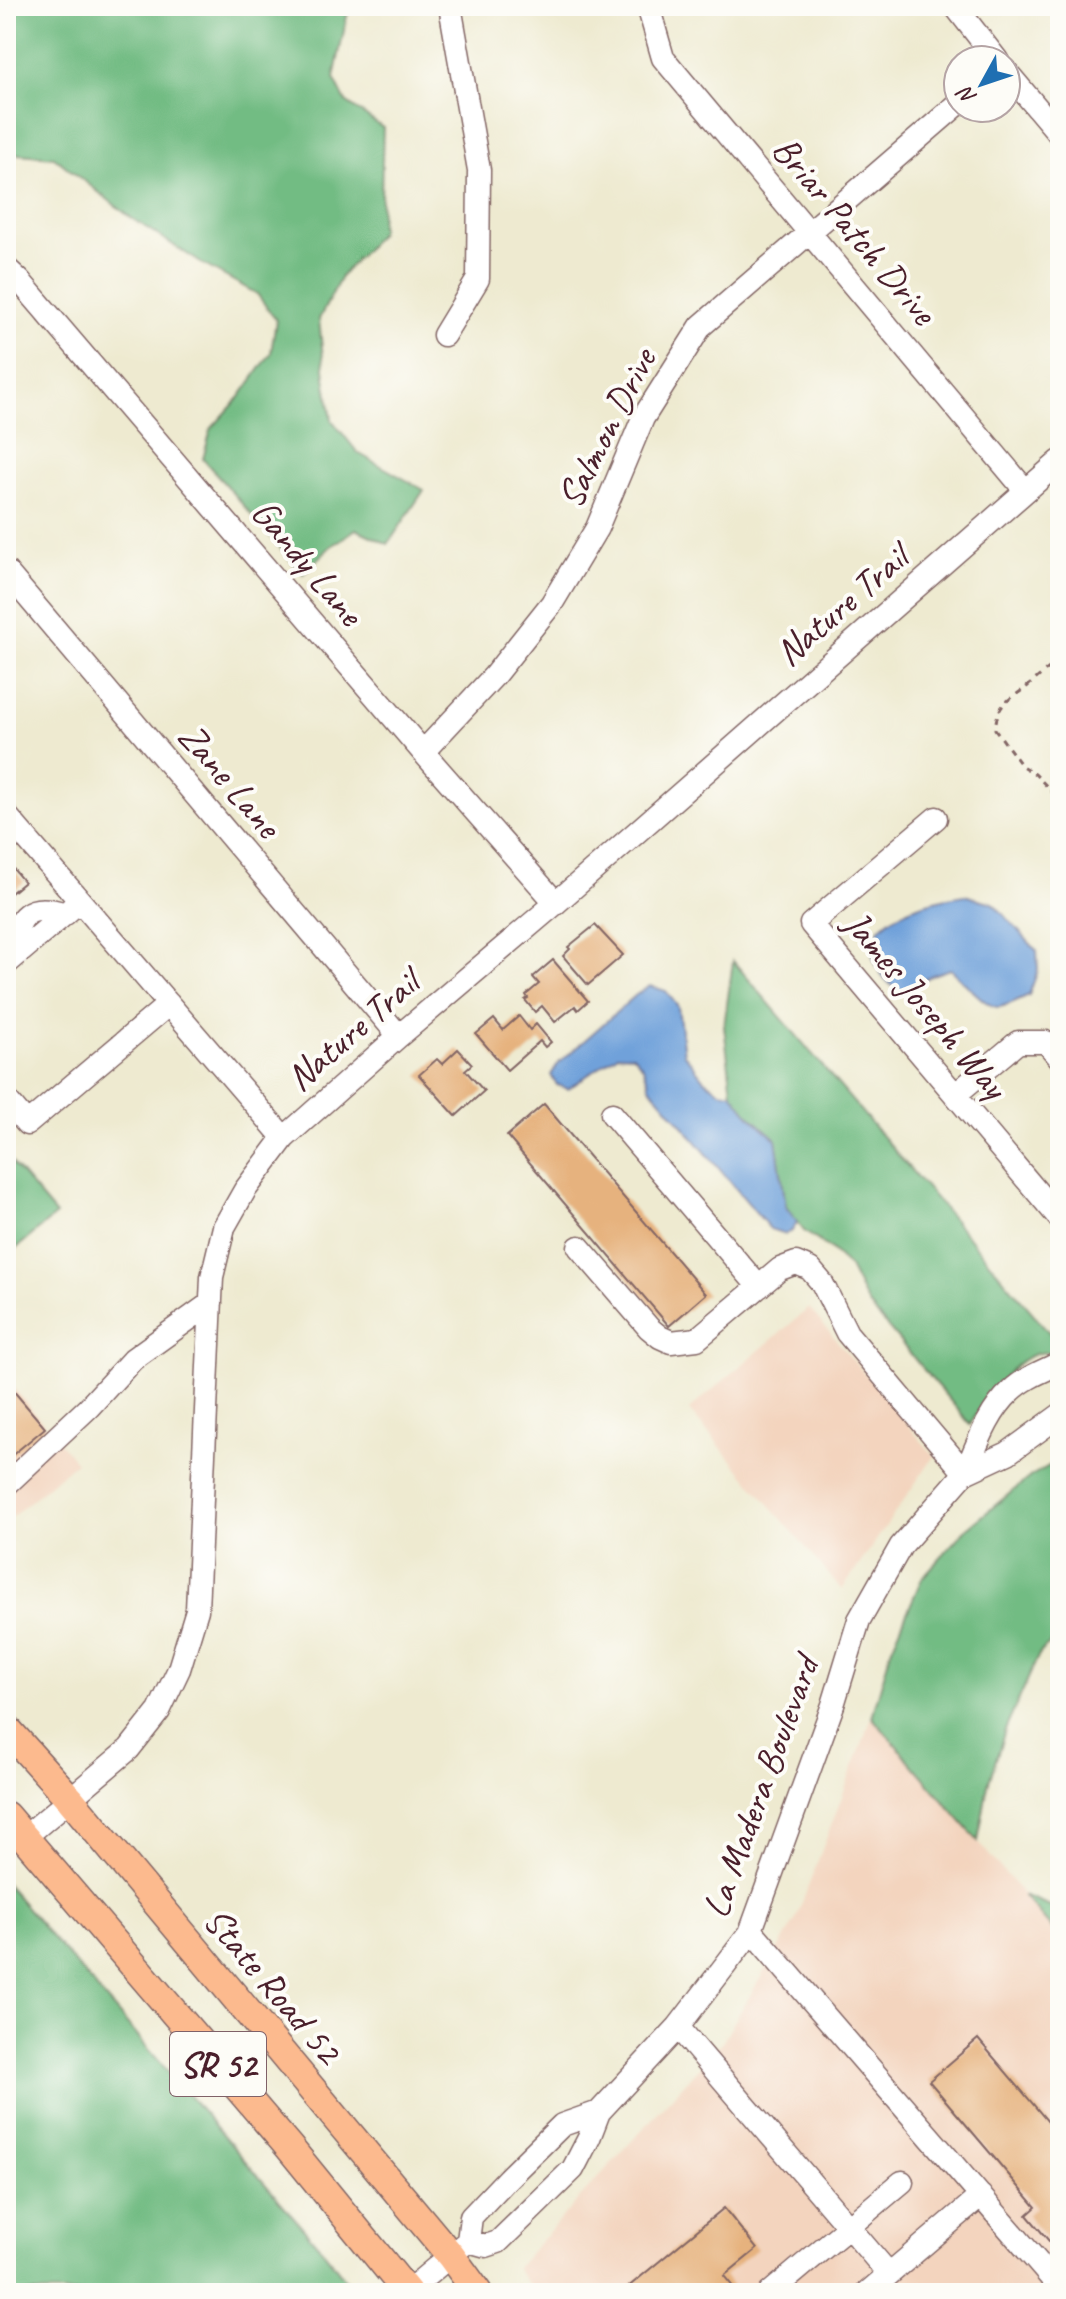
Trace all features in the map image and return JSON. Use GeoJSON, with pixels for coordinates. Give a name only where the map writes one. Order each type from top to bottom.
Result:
{"type":"FeatureCollection","features":[{"type":"Feature","properties":{"kind":"main road","name":"State Road 52"},"geometry":{"type":"LineString","coordinates":[[6,1728],[459,2249],[478,2293]]}},
{"type":"Feature","properties":{"kind":"main road","name":"SR 52"},"geometry":{"type":"LineString","coordinates":[[6,1816],[289,2147],[408,2293]]}},
{"type":"Feature","properties":{"kind":"street"},"geometry":{"type":"LineString","coordinates":[[444,335],[478,279],[479,170],[450,6]]}},
{"type":"Feature","properties":{"kind":"street","name":"Briar Patch Drive"},"geometry":{"type":"LineString","coordinates":[[648,6],[663,58],[1025,490]]}},
{"type":"Feature","properties":{"kind":"street"},"geometry":{"type":"LineString","coordinates":[[955,6],[985,44]]}},
{"type":"Feature","properties":{"kind":"street"},"geometry":{"type":"LineString","coordinates":[[1022,90],[1060,135]]}},
{"type":"Feature","properties":{"kind":"street","name":"Salmon Drive"},"geometry":{"type":"LineString","coordinates":[[423,752],[494,676],[552,603],[597,528],[643,418],[701,326],[942,118]]}},
{"type":"Feature","properties":{"kind":"street","name":"Gandy Lane"},"geometry":{"type":"LineString","coordinates":[[6,268],[556,903]]}},
{"type":"Feature","properties":{"kind":"street","name":"Nature Trail"},"geometry":{"type":"LineString","coordinates":[[25,1837],[129,1749],[159,1711],[179,1669],[197,1610],[212,1277],[224,1227],[245,1190],[284,1138],[1060,461]]}},
{"type":"Feature","properties":{"kind":"street","name":"Zane Lane"},"geometry":{"type":"LineString","coordinates":[[6,571],[399,1036]]}},
{"type":"Feature","properties":{"kind":"street"},"geometry":{"type":"LineString","coordinates":[[6,815],[73,907],[169,1004],[284,1138]]}},
{"type":"Feature","properties":{"kind":"street","name":"James Joseph Way"},"geometry":{"type":"LineString","coordinates":[[936,818],[811,924],[1060,1219]]}},
{"type":"Feature","properties":{"kind":"street"},"geometry":{"type":"LineString","coordinates":[[13,958],[73,907]]}},
{"type":"Feature","properties":{"kind":"street"},"geometry":{"type":"LineString","coordinates":[[6,1099],[27,1124],[169,1004]]}},
{"type":"Feature","properties":{"kind":"street"},"geometry":{"type":"LineString","coordinates":[[955,1095],[1018,1042],[1046,1042],[1060,1058]]}},
{"type":"Feature","properties":{"kind":"street"},"geometry":{"type":"LineString","coordinates":[[612,1114],[759,1287]]}},
{"type":"Feature","properties":{"kind":"street"},"geometry":{"type":"LineString","coordinates":[[579,1247],[649,1328],[671,1342],[697,1339],[780,1269],[796,1263],[810,1269],[822,1283],[847,1333],[965,1473]]}},
{"type":"Feature","properties":{"kind":"street"},"geometry":{"type":"LineString","coordinates":[[6,1485],[88,1408],[133,1359],[211,1303]]}},
{"type":"Feature","properties":{"kind":"street","name":"La Madera Boulevard"},"geometry":{"type":"LineString","coordinates":[[459,2249],[498,2242],[573,2169],[599,2112],[678,2027],[751,1930],[833,1705],[859,1620],[901,1546],[965,1473],[988,1422],[1010,1391],[1060,1363]]}},
{"type":"Feature","properties":{"kind":"street","name":"La Madera Boulevard"},"geometry":{"type":"LineString","coordinates":[[965,1473],[1008,1453],[1060,1415]]}},
{"type":"Feature","properties":{"kind":"street"},"geometry":{"type":"LineString","coordinates":[[751,1930],[1060,2288]]}},
{"type":"Feature","properties":{"kind":"street"},"geometry":{"type":"LineString","coordinates":[[678,2027],[889,2274]]}},
{"type":"Feature","properties":{"kind":"street","name":"La Madera Boulevard"},"geometry":{"type":"LineString","coordinates":[[408,2293],[459,2249],[471,2217],[562,2125],[599,2112]]}},
{"type":"Feature","properties":{"kind":"street"},"geometry":{"type":"LineString","coordinates":[[770,2293],[902,2182]]}},
{"type":"Feature","properties":{"kind":"street"},"geometry":{"type":"LineString","coordinates":[[867,2293],[981,2196]]}},
{"type":"Feature","properties":{"kind":"path"},"geometry":{"type":"LineString","coordinates":[[1060,665],[1055,664],[1027,687],[1014,693],[996,713],[995,729],[1022,766],[1035,774],[1060,800]]}},
{"type":"Feature","properties":{"kind":"shaded area"},"geometry":{"type":"Polygon","coordinates":[[[809,1308],[934,1456],[842,1590],[689,1410],[809,1308]]]}},
{"type":"Feature","properties":{"kind":"shaded area"},"geometry":{"type":"Polygon","coordinates":[[[6,1379],[76,1462],[6,1522],[6,1379]]]}},
{"type":"Feature","properties":{"kind":"shaded area"},"geometry":{"type":"Polygon","coordinates":[[[872,1717],[1060,1938],[1060,2293],[534,2293],[516,2268],[722,2042],[796,1919],[872,1717]]]}},
{"type":"Feature","properties":{"kind":"green space"},"geometry":{"type":"Polygon","coordinates":[[[6,6],[352,6],[347,16],[334,78],[346,102],[383,128],[380,233],[342,275],[319,319],[332,420],[358,453],[424,490],[388,544],[356,529],[330,547],[303,574],[203,459],[211,429],[240,397],[271,353],[276,320],[257,294],[201,263],[130,217],[54,157],[6,153],[6,6]]]}},
{"type":"Feature","properties":{"kind":"green space"},"geometry":{"type":"Polygon","coordinates":[[[733,961],[1060,1345],[1060,1350],[1035,1354],[1016,1366],[970,1424],[867,1303],[849,1267],[804,1231],[786,1207],[776,1139],[750,1116],[732,1093],[724,1026],[733,961]]]}},
{"type":"Feature","properties":{"kind":"green space"},"geometry":{"type":"Polygon","coordinates":[[[6,1156],[56,1215],[6,1257],[6,1156]]]}},
{"type":"Feature","properties":{"kind":"green space"},"geometry":{"type":"Polygon","coordinates":[[[1058,1461],[1060,1635],[1040,1652],[1005,1730],[988,1785],[978,1841],[872,1717],[891,1650],[922,1578],[964,1531],[1031,1476],[1058,1461]]]}},
{"type":"Feature","properties":{"kind":"green space"},"geometry":{"type":"Polygon","coordinates":[[[6,1884],[323,2251],[356,2293],[6,2293],[6,1884]]]}},
{"type":"Feature","properties":{"kind":"green space"},"geometry":{"type":"Polygon","coordinates":[[[1023,1895],[1060,1910],[1060,1938],[1023,1895]]]}},
{"type":"Feature","properties":{"kind":"water"},"geometry":{"type":"Polygon","coordinates":[[[965,895],[993,903],[1037,951],[1038,970],[1029,995],[999,1007],[981,998],[950,969],[904,991],[892,986],[880,972],[872,951],[875,936],[884,924],[915,907],[965,895]]]}},
{"type":"Feature","properties":{"kind":"water"},"geometry":{"type":"Polygon","coordinates":[[[650,986],[666,991],[678,1007],[684,1054],[705,1080],[720,1091],[732,1093],[750,1116],[776,1139],[786,1207],[797,1222],[792,1231],[785,1234],[770,1229],[651,1088],[643,1067],[633,1055],[618,1054],[568,1089],[557,1085],[551,1075],[559,1063],[650,986]]]}},
{"type":"Feature","properties":{"kind":"building"},"geometry":{"type":"Polygon","coordinates":[[[6,860],[24,882],[6,897],[6,860]]]}},
{"type":"Feature","properties":{"kind":"building"},"geometry":{"type":"Polygon","coordinates":[[[595,925],[623,955],[588,985],[563,956],[570,949],[568,947],[595,925]]]}},
{"type":"Feature","properties":{"kind":"building"},"geometry":{"type":"Polygon","coordinates":[[[553,960],[588,1001],[578,1010],[575,1006],[555,1022],[542,1006],[535,1012],[525,1000],[528,998],[526,995],[539,984],[533,977],[553,960]]]}},
{"type":"Feature","properties":{"kind":"building"},"geometry":{"type":"Polygon","coordinates":[[[519,1016],[530,1030],[536,1024],[551,1042],[545,1047],[540,1041],[507,1070],[476,1034],[494,1019],[503,1030],[519,1016]]]}},
{"type":"Feature","properties":{"kind":"building"},"geometry":{"type":"Polygon","coordinates":[[[458,1049],[472,1064],[465,1070],[484,1091],[456,1116],[419,1075],[437,1059],[442,1064],[458,1049]]]}},
{"type":"Feature","properties":{"kind":"building"},"geometry":{"type":"Polygon","coordinates":[[[544,1104],[706,1294],[669,1326],[507,1136],[544,1104]]]}},
{"type":"Feature","properties":{"kind":"building"},"geometry":{"type":"Polygon","coordinates":[[[6,1382],[45,1428],[10,1457],[6,1453],[6,1382]]]}},
{"type":"Feature","properties":{"kind":"building"},"geometry":{"type":"Polygon","coordinates":[[[978,2039],[1060,2136],[1060,2254],[1027,2215],[1036,2207],[929,2081],[978,2039]]]}},
{"type":"Feature","properties":{"kind":"building"},"geometry":{"type":"Polygon","coordinates":[[[724,2208],[757,2249],[724,2276],[735,2289],[730,2293],[621,2293],[724,2208]]]}}]}
